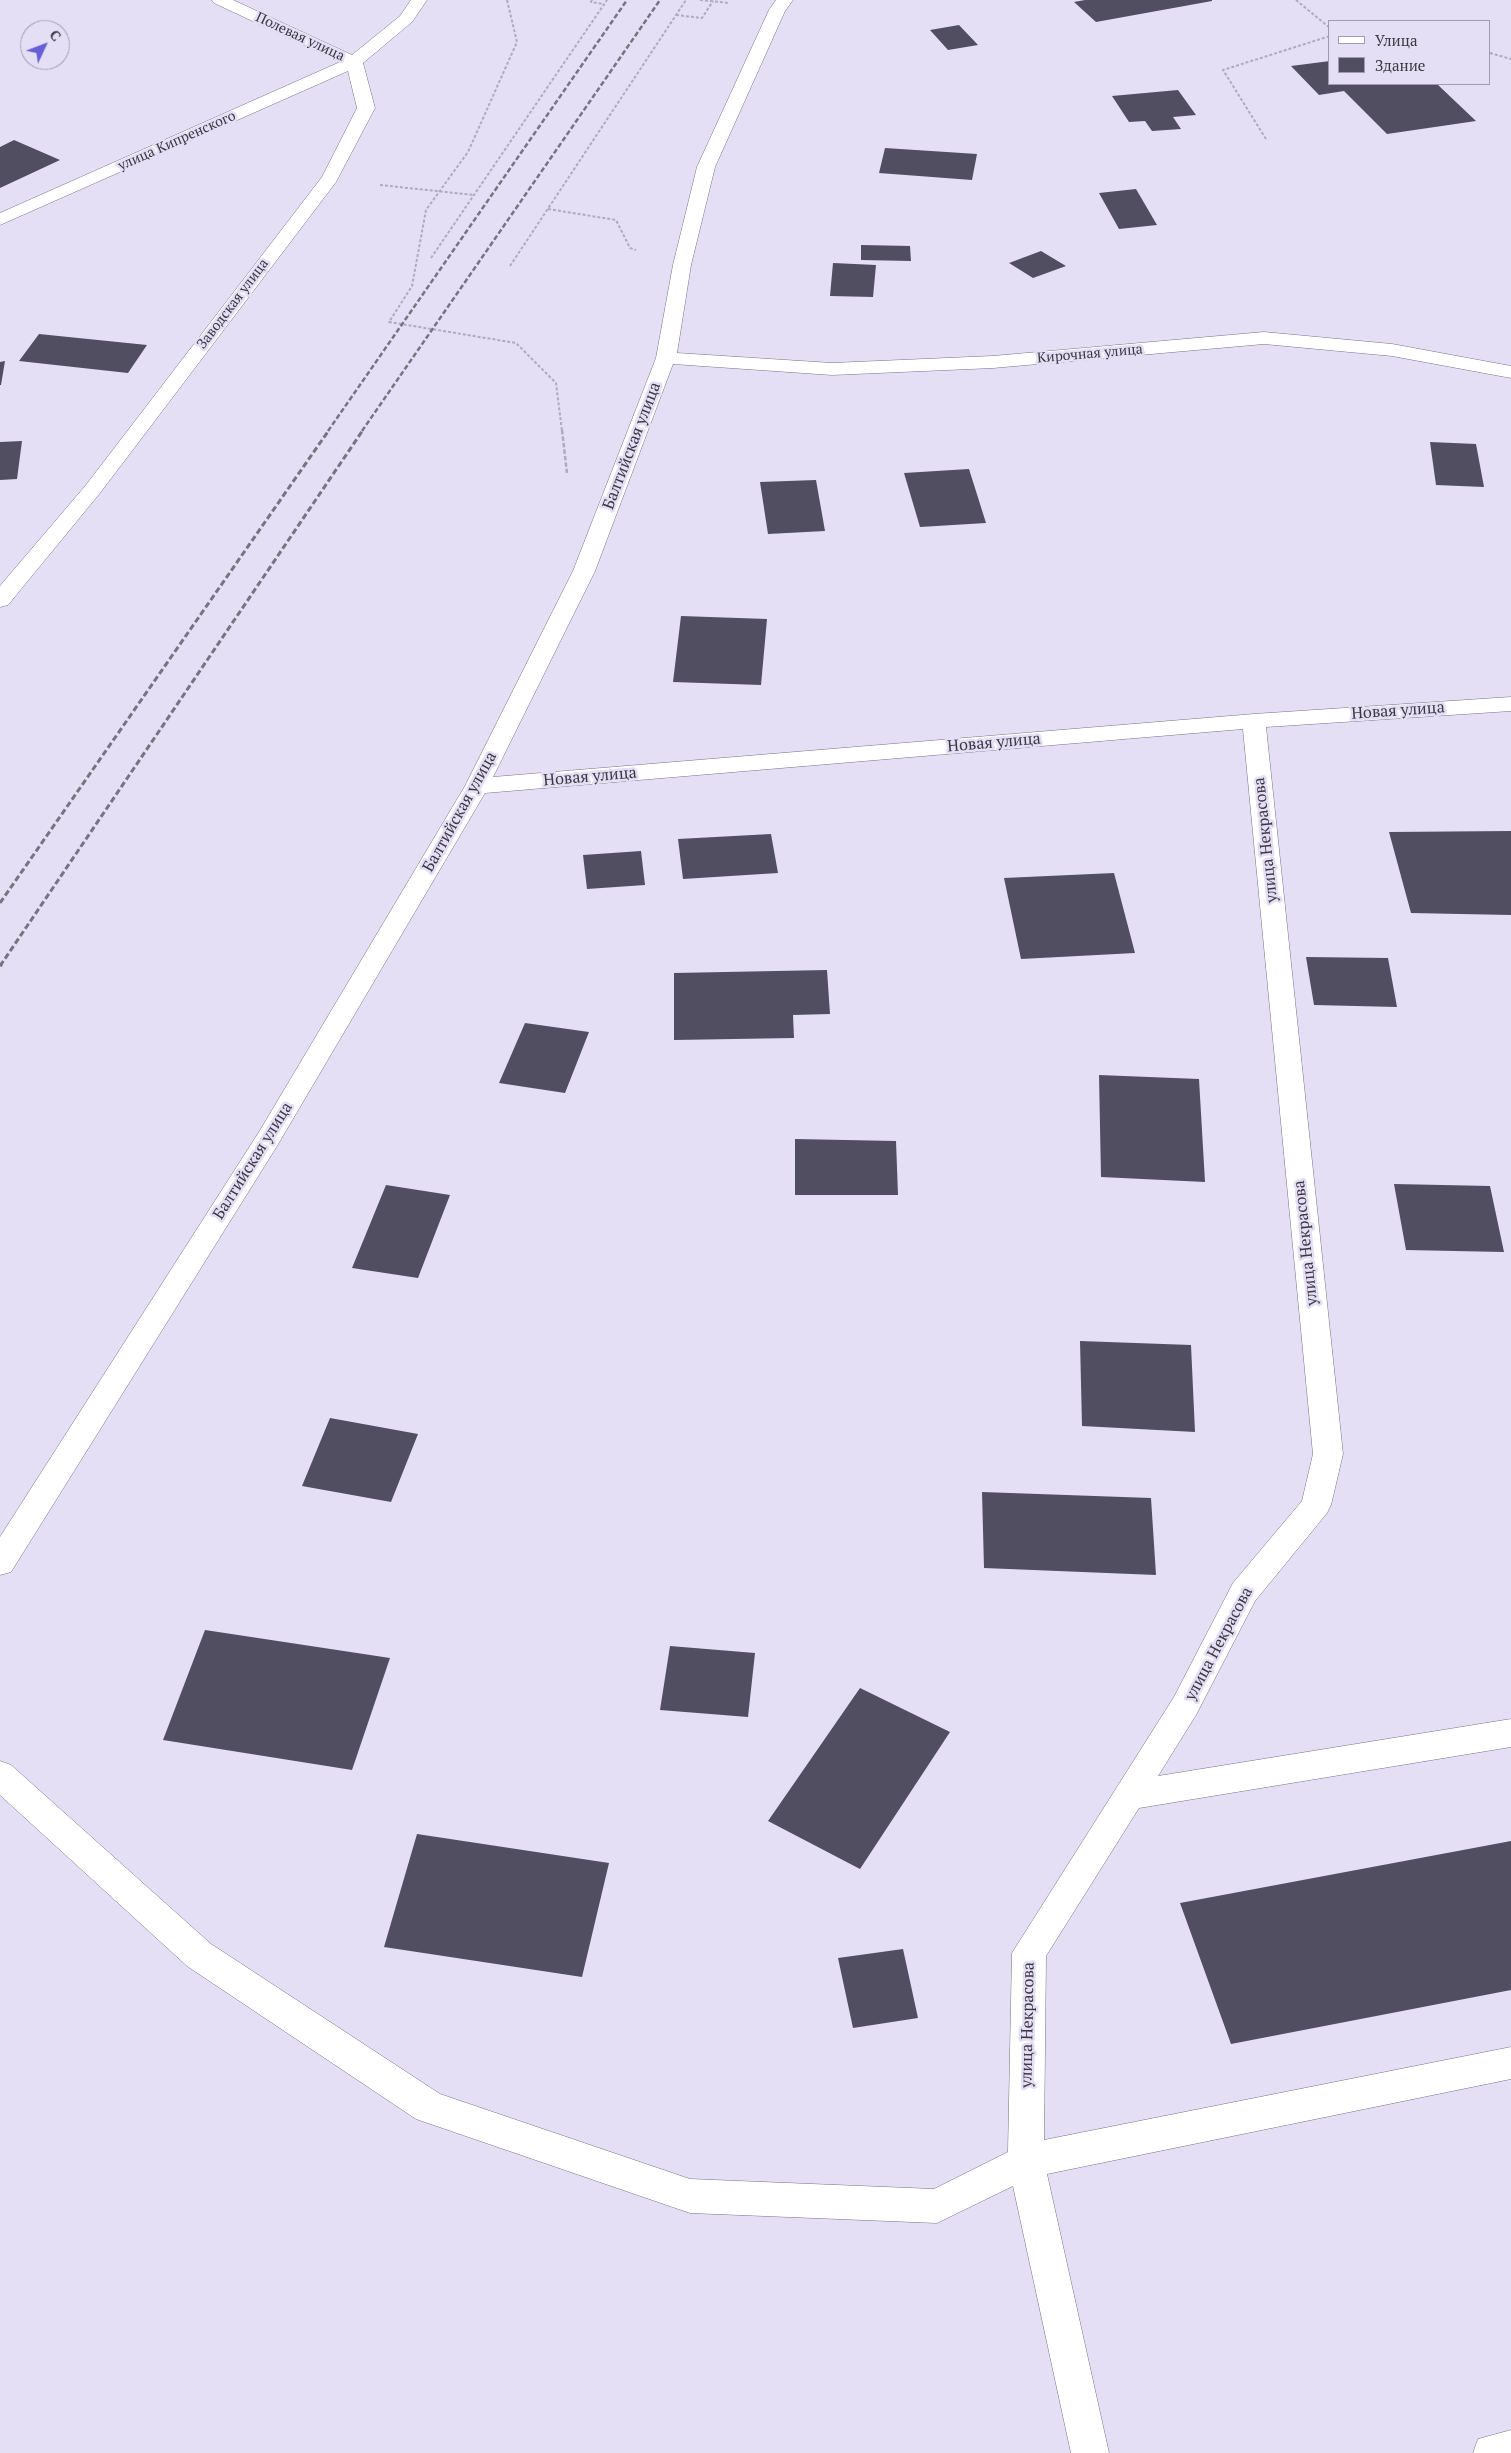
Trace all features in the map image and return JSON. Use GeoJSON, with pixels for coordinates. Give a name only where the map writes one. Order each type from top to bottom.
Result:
{"type":"FeatureCollection","features":[{"type":"Feature","properties":{"kind":"street","name":"Полевая улица"},"geometry":{"type":"LineString","coordinates":[[220,0],[354,62]]}},
{"type":"Feature","properties":{"kind":"street"},"geometry":{"type":"LineString","coordinates":[[354,62],[406,19],[419,0]]}},
{"type":"Feature","properties":{"kind":"street","name":"Балтийская улица"},"geometry":{"type":"LineString","coordinates":[[0,1563],[268,1139],[477,786],[584,571],[666,358],[682,265],[706,166],[777,10],[785,0]]}},
{"type":"Feature","properties":{"kind":"street","name":"улица Кипренского"},"geometry":{"type":"LineString","coordinates":[[0,220],[354,62]]}},
{"type":"Feature","properties":{"kind":"street","name":"Заводская улица"},"geometry":{"type":"LineString","coordinates":[[0,600],[92,489],[330,178],[366,108],[354,62]]}},
{"type":"Feature","properties":{"kind":"street","name":"Кирочная улица"},"geometry":{"type":"LineString","coordinates":[[666,358],[832,369],[993,362],[1264,338],[1392,350],[1511,372]]}},
{"type":"Feature","properties":{"kind":"street","name":"Новая улица"},"geometry":{"type":"LineString","coordinates":[[477,786],[1254,721],[1511,704]]}},
{"type":"Feature","properties":{"kind":"street","name":"улица Некрасова"},"geometry":{"type":"LineString","coordinates":[[1090,2453],[1026,2161],[1030,1954],[1185,1706],[1244,1592],[1316,1505],[1328,1454],[1254,721]]}},
{"type":"Feature","properties":{"kind":"street"},"geometry":{"type":"LineString","coordinates":[[1130,1794],[1511,1732]]}},
{"type":"Feature","properties":{"kind":"street"},"geometry":{"type":"LineString","coordinates":[[0,1775],[199,1955],[429,2107],[690,2196],[937,2206],[1026,2161],[1511,2063]]}},
{"type":"Feature","properties":{"kind":"street"},"geometry":{"type":"LineString","coordinates":[[1492,2453],[1511,2449]]}},
{"type":"Feature","properties":{"kind":"path"},"geometry":{"type":"LineString","coordinates":[[507,0],[517,42],[468,152],[426,210],[412,286],[389,322],[516,343],[556,383],[568,481]]}},
{"type":"Feature","properties":{"kind":"path"},"geometry":{"type":"LineString","coordinates":[[431,258],[607,0]]}},
{"type":"Feature","properties":{"kind":"path"},"geometry":{"type":"LineString","coordinates":[[510,266],[686,0]]}},
{"type":"Feature","properties":{"kind":"path"},"geometry":{"type":"LineString","coordinates":[[700,0],[721,2]]}},
{"type":"Feature","properties":{"kind":"path"},"geometry":{"type":"LineString","coordinates":[[1296,0],[1328,26]]}},
{"type":"Feature","properties":{"kind":"path"},"geometry":{"type":"LineString","coordinates":[[591,1],[604,4]]}},
{"type":"Feature","properties":{"kind":"path"},"geometry":{"type":"LineString","coordinates":[[676,15],[702,18],[713,1]]}},
{"type":"Feature","properties":{"kind":"path"},"geometry":{"type":"LineString","coordinates":[[1266,139],[1223,70],[1328,37]]}},
{"type":"Feature","properties":{"kind":"path"},"geometry":{"type":"LineString","coordinates":[[1491,52],[1511,59]]}},
{"type":"Feature","properties":{"kind":"path"},"geometry":{"type":"LineString","coordinates":[[401,187],[474,196]]}},
{"type":"Feature","properties":{"kind":"path"},"geometry":{"type":"LineString","coordinates":[[547,209],[616,220],[630,248],[682,265]]}},
{"type":"Feature","properties":{"kind":"building"},"geometry":{"type":"Polygon","coordinates":[[[1085,0],[1212,1],[1096,22],[1074,2],[1085,0]]]}},
{"type":"Feature","properties":{"kind":"building"},"geometry":{"type":"Polygon","coordinates":[[[959,25],[978,45],[948,50],[930,30],[959,25]]]}},
{"type":"Feature","properties":{"kind":"building"},"geometry":{"type":"Polygon","coordinates":[[[1328,61],[1328,85],[1438,85],[1476,121],[1387,134],[1344,91],[1319,95],[1291,66],[1328,61]]]}},
{"type":"Feature","properties":{"kind":"building"},"geometry":{"type":"Polygon","coordinates":[[[1178,90],[1196,115],[1173,117],[1181,129],[1152,131],[1145,121],[1129,122],[1112,96],[1178,90]]]}},
{"type":"Feature","properties":{"kind":"building"},"geometry":{"type":"Polygon","coordinates":[[[14,140],[60,160],[0,188],[0,147],[14,140]]]}},
{"type":"Feature","properties":{"kind":"building"},"geometry":{"type":"Polygon","coordinates":[[[885,148],[977,154],[972,180],[879,173],[885,148]]]}},
{"type":"Feature","properties":{"kind":"building"},"geometry":{"type":"Polygon","coordinates":[[[1136,189],[1157,225],[1119,229],[1099,193],[1136,189]]]}},
{"type":"Feature","properties":{"kind":"building"},"geometry":{"type":"Polygon","coordinates":[[[861,245],[910,246],[911,261],[861,260],[861,245]]]}},
{"type":"Feature","properties":{"kind":"building"},"geometry":{"type":"Polygon","coordinates":[[[1041,251],[1066,266],[1033,278],[1009,263],[1041,251]]]}},
{"type":"Feature","properties":{"kind":"building"},"geometry":{"type":"Polygon","coordinates":[[[833,263],[876,265],[873,297],[830,296],[833,263]]]}},
{"type":"Feature","properties":{"kind":"building"},"geometry":{"type":"Polygon","coordinates":[[[39,334],[147,345],[128,373],[19,361],[39,334]]]}},
{"type":"Feature","properties":{"kind":"building"},"geometry":{"type":"Polygon","coordinates":[[[5,361],[1,385],[0,385],[0,362],[5,361]]]}},
{"type":"Feature","properties":{"kind":"building"},"geometry":{"type":"Polygon","coordinates":[[[22,441],[17,479],[0,480],[0,442],[22,441]]]}},
{"type":"Feature","properties":{"kind":"building"},"geometry":{"type":"Polygon","coordinates":[[[1430,442],[1476,444],[1484,487],[1436,485],[1430,442]]]}},
{"type":"Feature","properties":{"kind":"building"},"geometry":{"type":"Polygon","coordinates":[[[969,469],[986,523],[920,527],[904,473],[969,469]]]}},
{"type":"Feature","properties":{"kind":"building"},"geometry":{"type":"Polygon","coordinates":[[[816,480],[825,531],[768,534],[760,482],[816,480]]]}},
{"type":"Feature","properties":{"kind":"building"},"geometry":{"type":"Polygon","coordinates":[[[681,616],[767,619],[761,685],[673,682],[681,616]]]}},
{"type":"Feature","properties":{"kind":"building"},"geometry":{"type":"Polygon","coordinates":[[[1511,831],[1511,915],[1411,913],[1389,832],[1511,831]]]}},
{"type":"Feature","properties":{"kind":"building"},"geometry":{"type":"Polygon","coordinates":[[[771,834],[778,873],[683,879],[678,839],[771,834]]]}},
{"type":"Feature","properties":{"kind":"building"},"geometry":{"type":"Polygon","coordinates":[[[641,851],[645,885],[587,889],[583,855],[641,851]]]}},
{"type":"Feature","properties":{"kind":"building"},"geometry":{"type":"Polygon","coordinates":[[[1114,873],[1135,953],[1021,959],[1004,878],[1114,873]]]}},
{"type":"Feature","properties":{"kind":"building"},"geometry":{"type":"Polygon","coordinates":[[[1306,957],[1388,958],[1397,1007],[1314,1005],[1306,957]]]}},
{"type":"Feature","properties":{"kind":"building"},"geometry":{"type":"Polygon","coordinates":[[[827,970],[830,1014],[793,1015],[794,1038],[674,1040],[674,973],[827,970]]]}},
{"type":"Feature","properties":{"kind":"building"},"geometry":{"type":"Polygon","coordinates":[[[525,1023],[589,1032],[565,1093],[499,1083],[525,1023]]]}},
{"type":"Feature","properties":{"kind":"building"},"geometry":{"type":"Polygon","coordinates":[[[1099,1075],[1199,1079],[1205,1182],[1101,1177],[1099,1075]]]}},
{"type":"Feature","properties":{"kind":"building"},"geometry":{"type":"Polygon","coordinates":[[[795,1139],[896,1141],[898,1195],[795,1195],[795,1139]]]}},
{"type":"Feature","properties":{"kind":"building"},"geometry":{"type":"Polygon","coordinates":[[[1394,1184],[1490,1186],[1504,1252],[1406,1250],[1394,1184]]]}},
{"type":"Feature","properties":{"kind":"building"},"geometry":{"type":"Polygon","coordinates":[[[386,1185],[450,1195],[418,1278],[352,1268],[386,1185]]]}},
{"type":"Feature","properties":{"kind":"building"},"geometry":{"type":"Polygon","coordinates":[[[1080,1341],[1191,1345],[1195,1432],[1082,1426],[1080,1341]]]}},
{"type":"Feature","properties":{"kind":"building"},"geometry":{"type":"Polygon","coordinates":[[[330,1418],[418,1434],[391,1502],[302,1486],[330,1418]]]}},
{"type":"Feature","properties":{"kind":"building"},"geometry":{"type":"Polygon","coordinates":[[[982,1492],[1151,1498],[1156,1575],[984,1568],[982,1492]]]}},
{"type":"Feature","properties":{"kind":"building"},"geometry":{"type":"Polygon","coordinates":[[[205,1630],[390,1658],[352,1770],[163,1740],[205,1630]]]}},
{"type":"Feature","properties":{"kind":"building"},"geometry":{"type":"Polygon","coordinates":[[[670,1646],[755,1653],[748,1717],[660,1710],[670,1646]]]}},
{"type":"Feature","properties":{"kind":"building"},"geometry":{"type":"Polygon","coordinates":[[[860,1688],[950,1732],[860,1869],[768,1821],[860,1688]]]}},
{"type":"Feature","properties":{"kind":"building"},"geometry":{"type":"Polygon","coordinates":[[[417,1834],[609,1863],[582,1977],[384,1947],[417,1834]]]}},
{"type":"Feature","properties":{"kind":"building"},"geometry":{"type":"Polygon","coordinates":[[[1511,1841],[1511,1990],[1231,2044],[1180,1903],[1511,1841]]]}},
{"type":"Feature","properties":{"kind":"building"},"geometry":{"type":"Polygon","coordinates":[[[903,1949],[918,2018],[853,2028],[838,1958],[903,1949]]]}},
{"type":"Feature","properties":{"kind":"railway"},"geometry":{"type":"LineString","coordinates":[[328,431],[627,0]]}},
{"type":"Feature","properties":{"kind":"railway"},"geometry":{"type":"LineString","coordinates":[[362,431],[660,0]]}},
{"type":"Feature","properties":{"kind":"railway"},"geometry":{"type":"LineString","coordinates":[[0,903],[329,430]]}},
{"type":"Feature","properties":{"kind":"railway"},"geometry":{"type":"LineString","coordinates":[[1,964],[0,966],[363,430]]}}]}
